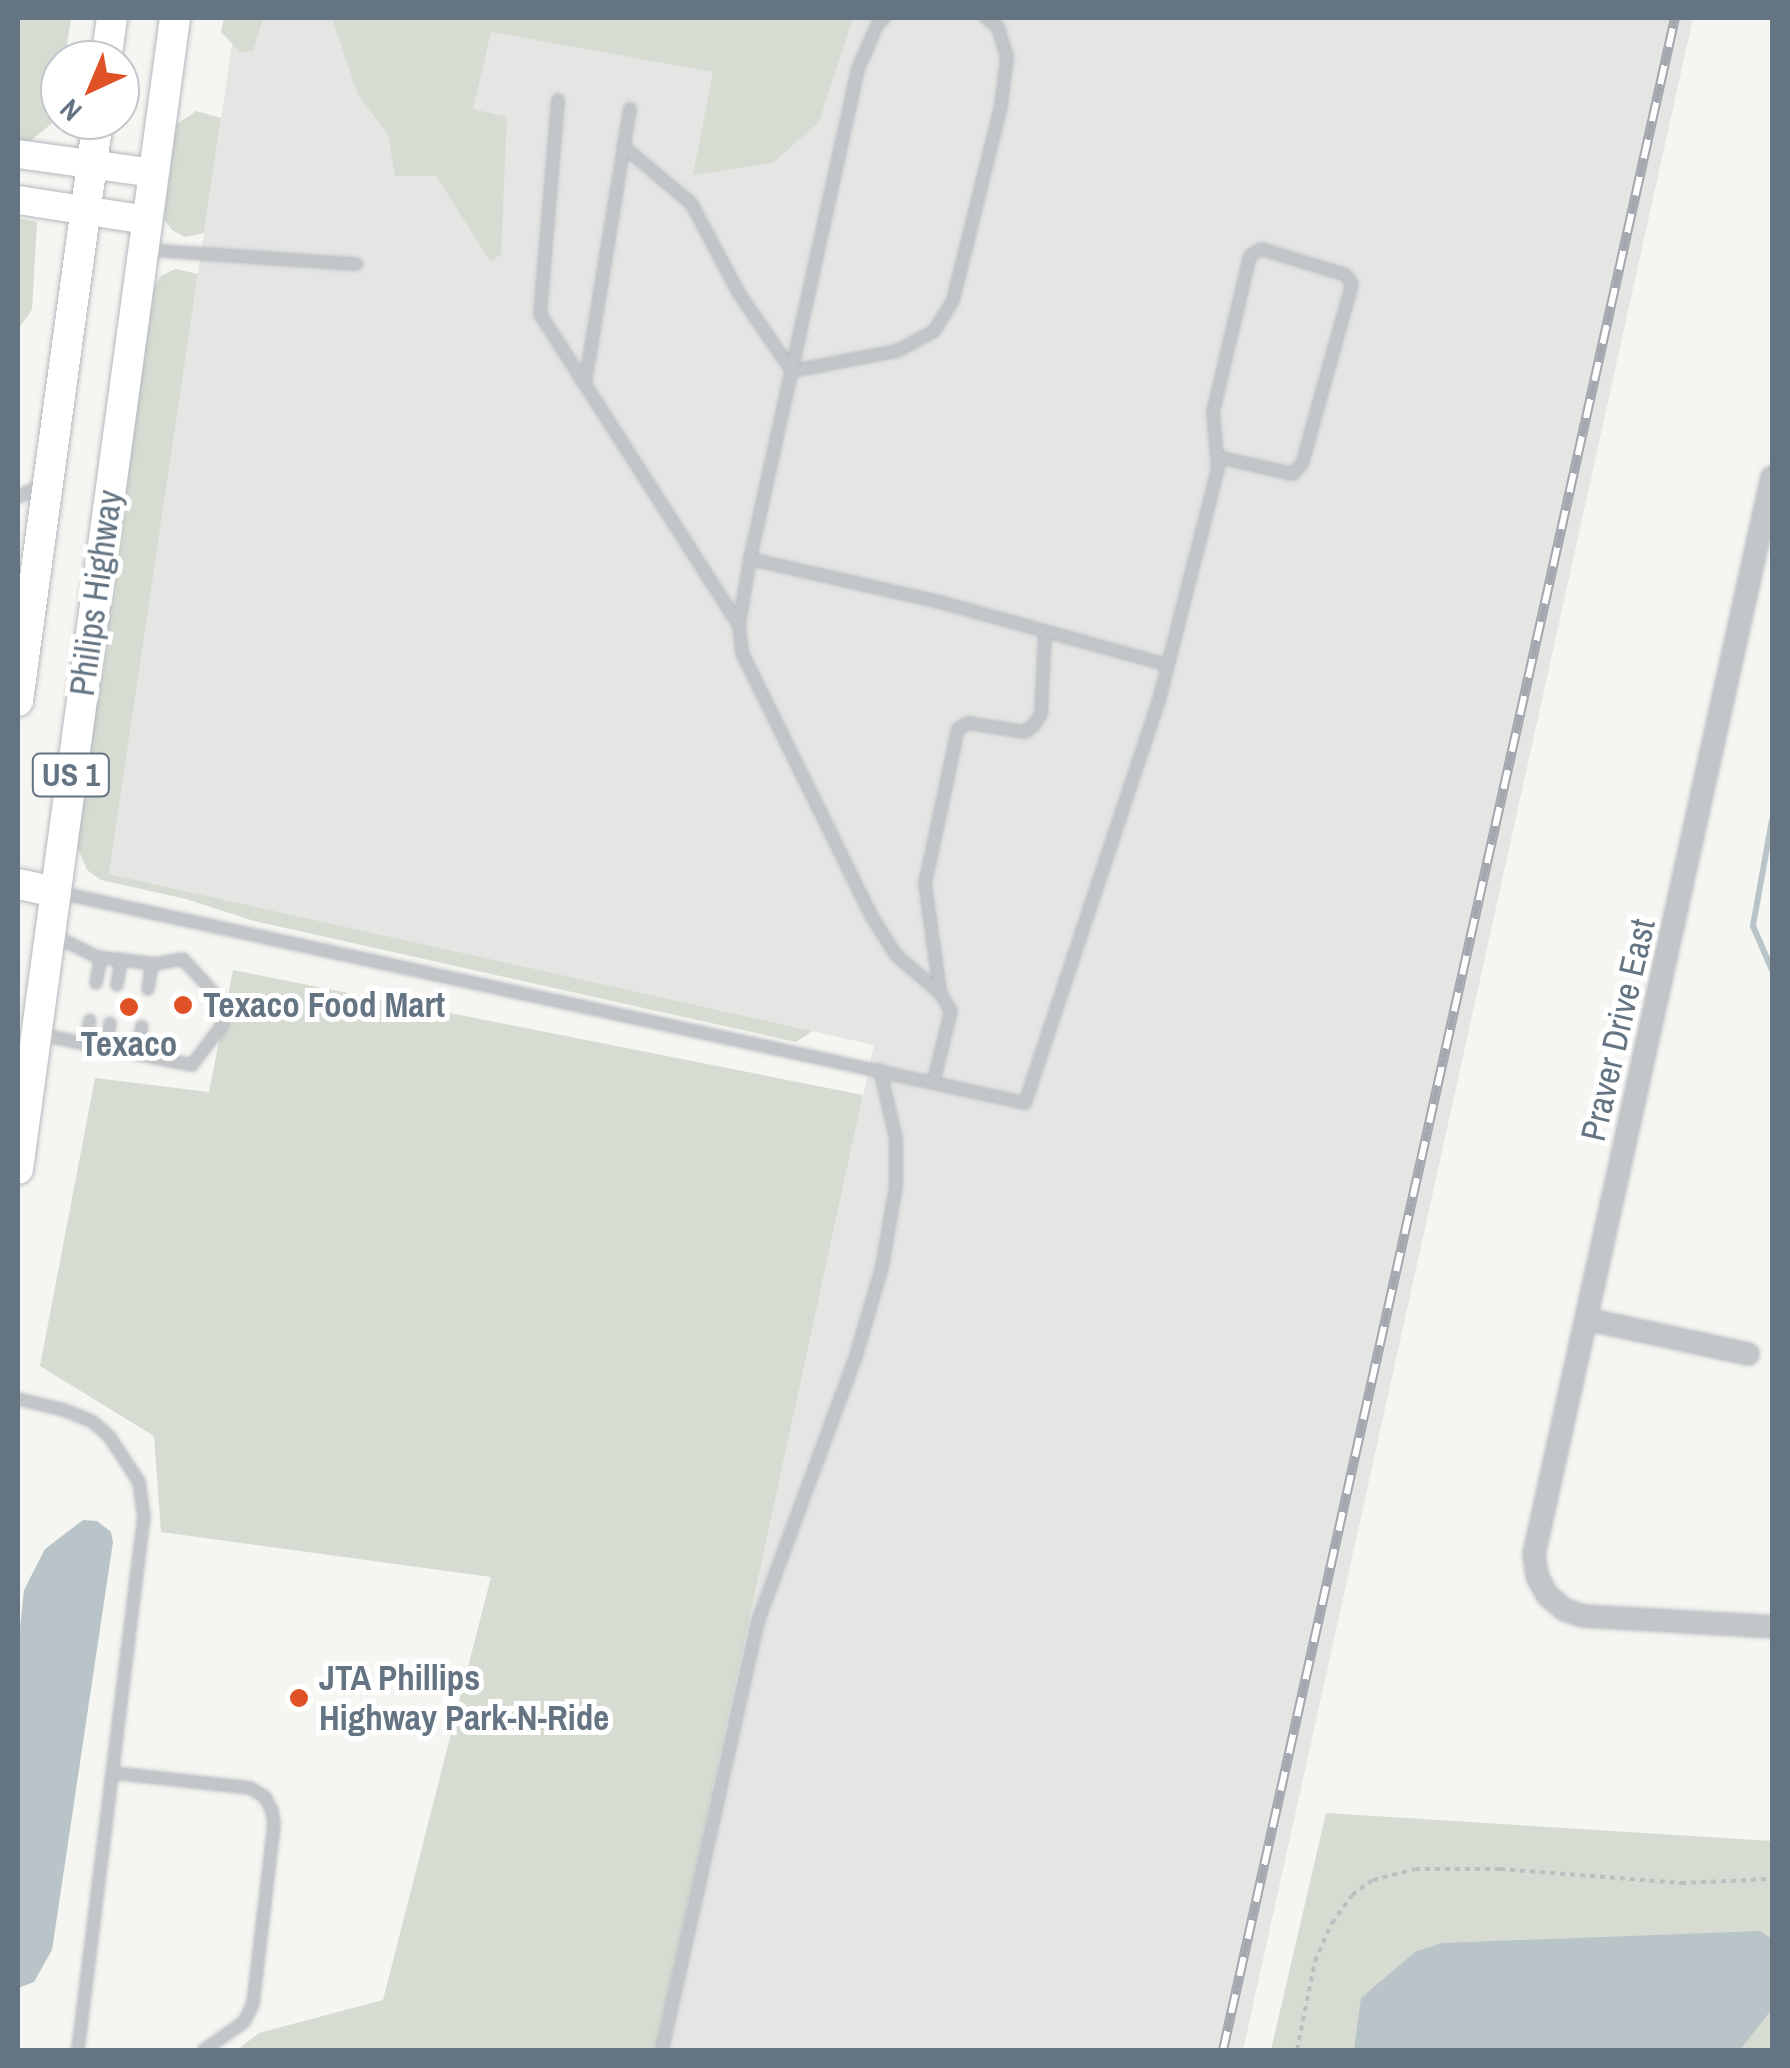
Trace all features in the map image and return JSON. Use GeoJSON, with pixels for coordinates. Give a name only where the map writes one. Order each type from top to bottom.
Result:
{"type":"FeatureCollection","features":[{"type":"Feature","properties":{"kind":"main road","name":"Philips Highway"},"geometry":{"type":"LineString","coordinates":[[18,1169],[175,18]]}},
{"type":"Feature","properties":{"kind":"main road","name":"Philips Highway"},"geometry":{"type":"LineString","coordinates":[[18,700],[24,603],[48,482],[95,140]]}},
{"type":"Feature","properties":{"kind":"main road"},"geometry":{"type":"LineString","coordinates":[[18,884],[55,892]]}},
{"type":"Feature","properties":{"kind":"street"},"geometry":{"type":"LineString","coordinates":[[18,154],[153,174]]}},
{"type":"Feature","properties":{"kind":"street"},"geometry":{"type":"LineString","coordinates":[[18,200],[85,211],[145,235]]}},
{"type":"Feature","properties":{"kind":"street","name":"Praver Drive East"},"geometry":{"type":"LineString","coordinates":[[1772,477],[1534,1554],[1537,1576],[1547,1595],[1565,1610],[1584,1616],[1772,1627]]}},
{"type":"Feature","properties":{"kind":"street"},"geometry":{"type":"LineString","coordinates":[[1586,1318],[1748,1354]]}},
{"type":"Feature","properties":{"kind":"lane"},"geometry":{"type":"LineString","coordinates":[[884,18],[877,25],[858,70],[738,624],[742,652],[872,917],[896,956],[940,993],[952,1012],[934,1080]]}},
{"type":"Feature","properties":{"kind":"lane"},"geometry":{"type":"LineString","coordinates":[[792,371],[897,351],[934,332],[952,300],[1001,106],[1007,57],[998,28],[986,18]]}},
{"type":"Feature","properties":{"kind":"lane"},"geometry":{"type":"LineString","coordinates":[[558,100],[540,314],[738,624]]}},
{"type":"Feature","properties":{"kind":"lane"},"geometry":{"type":"LineString","coordinates":[[585,384],[630,109]]}},
{"type":"Feature","properties":{"kind":"lane"},"geometry":{"type":"LineString","coordinates":[[624,146],[666,179],[704,220],[740,295],[792,371]]}},
{"type":"Feature","properties":{"kind":"lane"},"geometry":{"type":"LineString","coordinates":[[145,235],[357,264]]}},
{"type":"Feature","properties":{"kind":"lane"},"geometry":{"type":"LineString","coordinates":[[55,892],[934,1080],[1025,1103],[1168,665],[1218,468],[1217,457],[1214,412],[1250,256],[1261,249],[1346,276],[1352,284],[1302,464],[1293,474],[1217,457]]}},
{"type":"Feature","properties":{"kind":"lane"},"geometry":{"type":"LineString","coordinates":[[18,497],[48,482]]}},
{"type":"Feature","properties":{"kind":"lane"},"geometry":{"type":"LineString","coordinates":[[750,559],[1168,665]]}},
{"type":"Feature","properties":{"kind":"lane"},"geometry":{"type":"LineString","coordinates":[[940,993],[925,884],[958,729],[968,724],[1024,732],[1033,726],[1041,714],[1045,631]]}},
{"type":"Feature","properties":{"kind":"lane"},"geometry":{"type":"LineString","coordinates":[[36,1034],[192,1064],[223,1024],[223,1003],[184,960],[152,963],[101,958],[50,933]]}},
{"type":"Feature","properties":{"kind":"lane"},"geometry":{"type":"LineString","coordinates":[[96,983],[101,958]]}},
{"type":"Feature","properties":{"kind":"lane"},"geometry":{"type":"LineString","coordinates":[[117,985],[121,960]]}},
{"type":"Feature","properties":{"kind":"lane"},"geometry":{"type":"LineString","coordinates":[[148,989],[152,963]]}},
{"type":"Feature","properties":{"kind":"lane"},"geometry":{"type":"LineString","coordinates":[[86,1044],[90,1020]]}},
{"type":"Feature","properties":{"kind":"lane"},"geometry":{"type":"LineString","coordinates":[[106,1048],[110,1023]]}},
{"type":"Feature","properties":{"kind":"lane"},"geometry":{"type":"LineString","coordinates":[[137,1054],[142,1026]]}},
{"type":"Feature","properties":{"kind":"lane"},"geometry":{"type":"LineString","coordinates":[[662,2050],[758,1622],[856,1359],[882,1267],[896,1170],[896,1139],[880,1070]]}},
{"type":"Feature","properties":{"kind":"lane"},"geometry":{"type":"LineString","coordinates":[[18,1399],[93,1422],[123,1454],[139,1482],[144,1516],[78,2050]]}},
{"type":"Feature","properties":{"kind":"lane"},"geometry":{"type":"LineString","coordinates":[[114,1773],[250,1788],[265,1797],[272,1811],[253,2004],[244,2022],[204,2050]]}},
{"type":"Feature","properties":{"kind":"path"},"geometry":{"type":"LineString","coordinates":[[1296,2050],[1315,1961],[1332,1923],[1352,1895],[1373,1880],[1415,1870],[1500,1870],[1681,1884],[1772,1880]]}},
{"type":"Feature","properties":{"kind":"shaded area"},"geometry":{"type":"Polygon","coordinates":[[[18,18],[71,18],[68,40],[40,40],[40,133],[28,143],[18,142],[18,18]]]}},
{"type":"Feature","properties":{"kind":"shaded area"},"geometry":{"type":"Polygon","coordinates":[[[224,18],[263,18],[253,51],[240,52],[221,32],[224,18]]]}},
{"type":"Feature","properties":{"kind":"shaded area"},"geometry":{"type":"Polygon","coordinates":[[[236,18],[1693,18],[1243,2050],[656,2050],[874,1045],[109,874],[236,18]]]}},
{"type":"Feature","properties":{"kind":"shaded area"},"geometry":{"type":"Polygon","coordinates":[[[332,18],[853,18],[819,122],[773,163],[693,175],[713,72],[491,32],[473,109],[507,117],[501,255],[490,261],[436,176],[395,176],[388,135],[358,95],[332,18]]]}},
{"type":"Feature","properties":{"kind":"shaded area"},"geometry":{"type":"Polygon","coordinates":[[[196,111],[221,118],[204,233],[185,237],[172,230],[164,219],[176,125],[196,111]]]}},
{"type":"Feature","properties":{"kind":"shaded area"},"geometry":{"type":"Polygon","coordinates":[[[18,218],[37,222],[32,310],[18,329],[18,218]]]}},
{"type":"Feature","properties":{"kind":"shaded area"},"geometry":{"type":"Polygon","coordinates":[[[175,269],[198,274],[109,874],[812,1031],[796,1042],[254,921],[186,899],[101,880],[87,870],[77,846],[154,287],[161,276],[175,269]]]}},
{"type":"Feature","properties":{"kind":"shaded area"},"geometry":{"type":"Polygon","coordinates":[[[233,970],[863,1095],[656,2050],[237,2050],[259,2033],[383,2000],[491,1577],[161,1532],[154,1436],[40,1366],[95,1078],[209,1092],[233,970]]]}},
{"type":"Feature","properties":{"kind":"shaded area"},"geometry":{"type":"Polygon","coordinates":[[[83,1520],[97,1521],[111,1532],[113,1542],[52,1950],[34,1982],[18,1988],[18,1647],[24,1590],[45,1549],[83,1520]]]}},
{"type":"Feature","properties":{"kind":"shaded area"},"geometry":{"type":"Polygon","coordinates":[[[1326,1813],[1772,1841],[1772,2050],[1271,2050],[1326,1813]]]}},
{"type":"Feature","properties":{"kind":"shaded area"},"geometry":{"type":"Polygon","coordinates":[[[1760,1931],[1772,1939],[1772,2009],[1740,2050],[1354,2050],[1361,1998],[1415,1952],[1442,1943],[1760,1931]]]}},
{"type":"Feature","properties":{"kind":"waterway"},"geometry":{"type":"LineString","coordinates":[[1772,820],[1753,926],[1772,970]]}},
{"type":"Feature","properties":{"kind":"railway"},"geometry":{"type":"LineString","coordinates":[[1223,2050],[1675,18]]}},
{"type":"Feature","properties":{"kind":"place","name":"Texaco Food Mart"},"geometry":{"type":"Point","coordinates":[183,1005]}},
{"type":"Feature","properties":{"kind":"place","name":"Texaco"},"geometry":{"type":"Point","coordinates":[129,1007]}},
{"type":"Feature","properties":{"kind":"place","name":"JTA Phillips Highway Park-N-Ride"},"geometry":{"type":"Point","coordinates":[299,1698]}}]}
